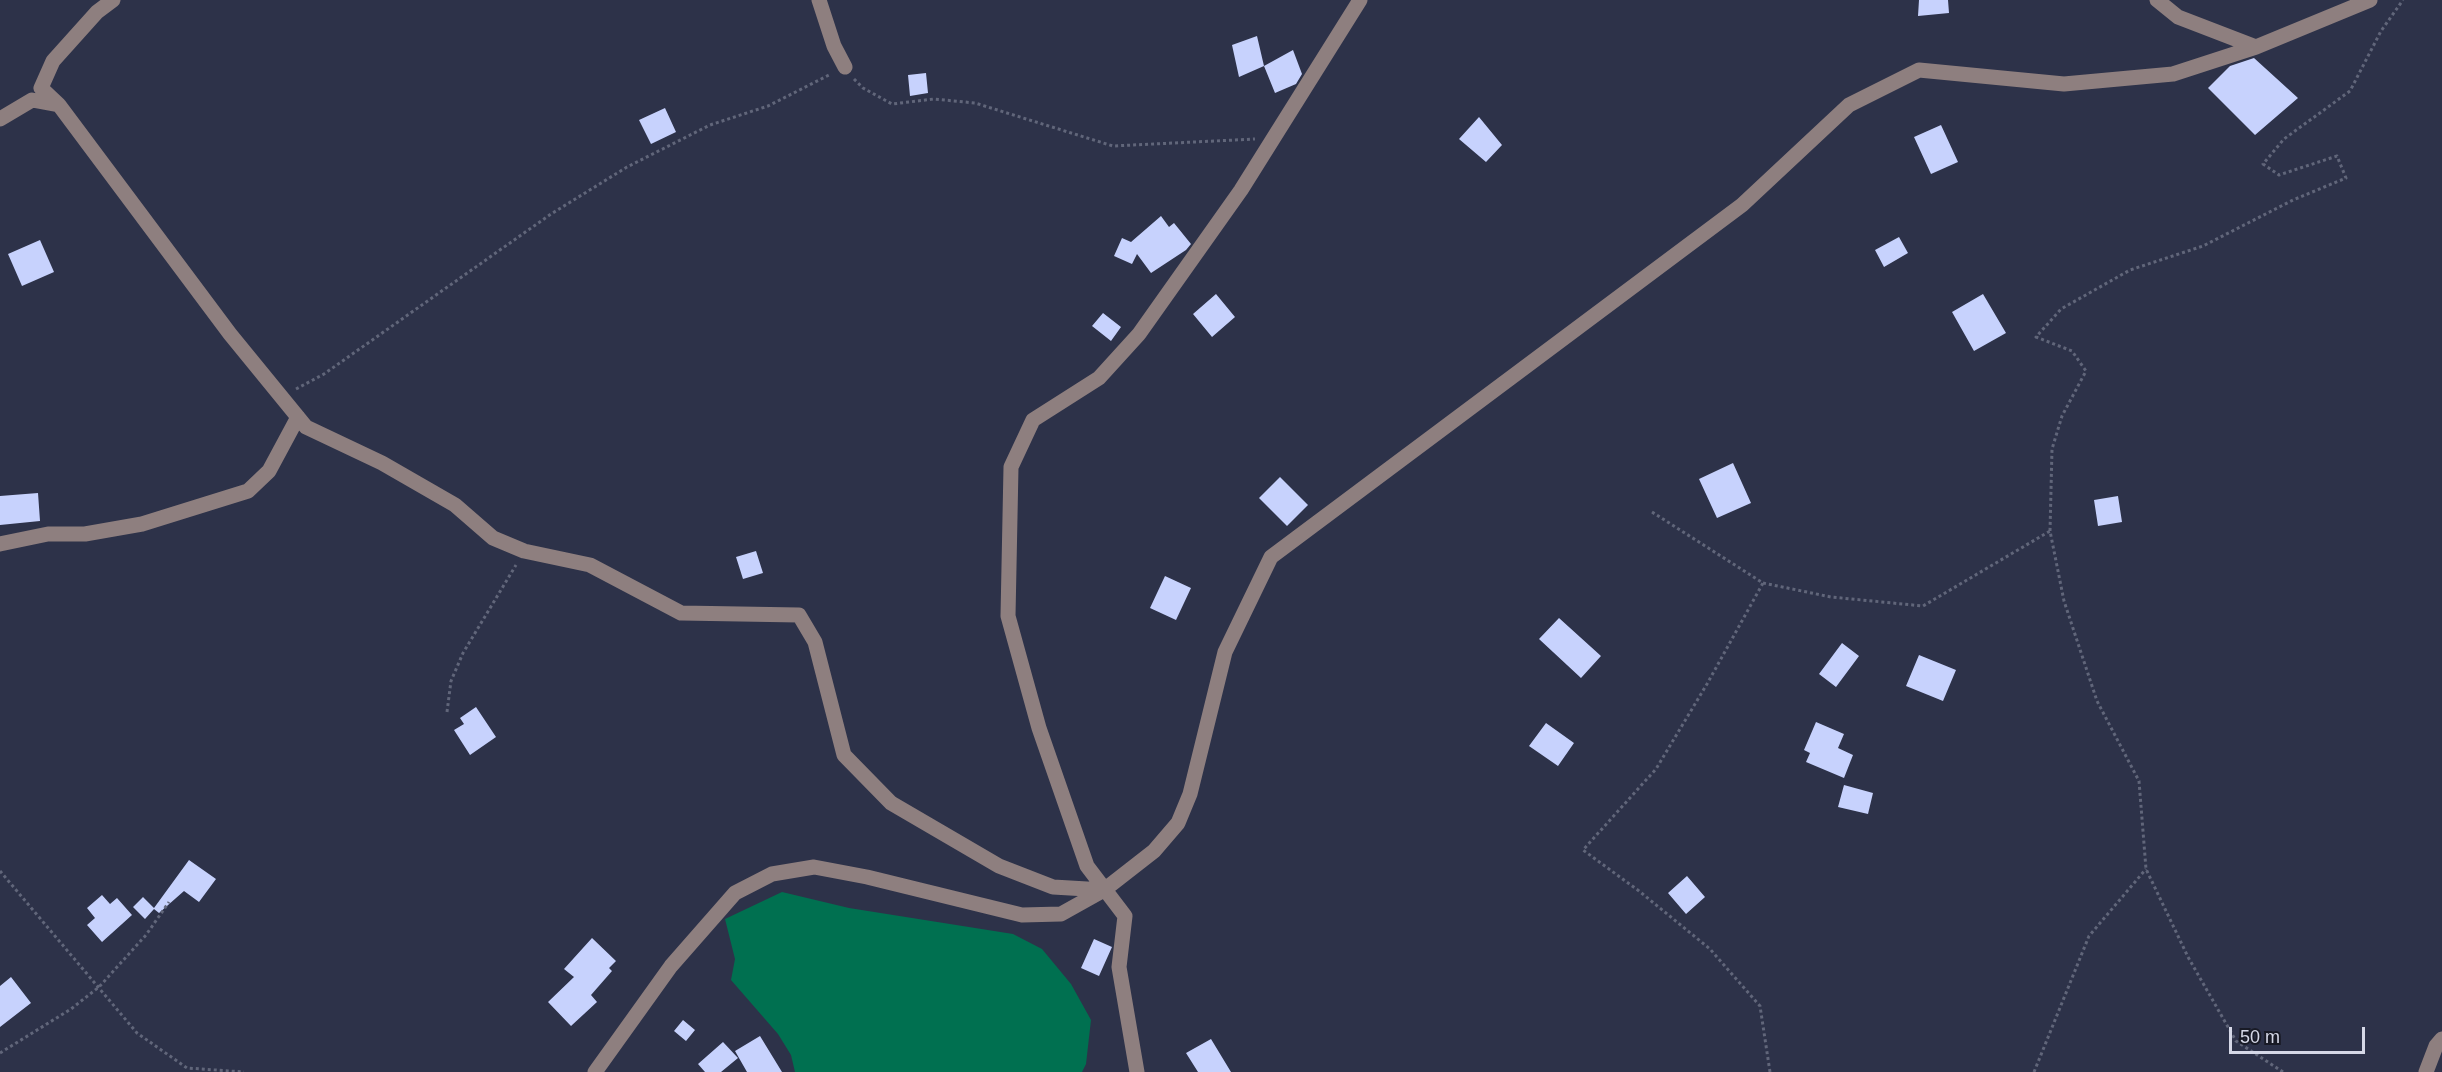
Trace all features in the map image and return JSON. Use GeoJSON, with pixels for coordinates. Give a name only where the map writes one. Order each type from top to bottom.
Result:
{"type":"FeatureCollection","features":[{"type":"Feature","properties":{"kind":"street"},"geometry":{"type":"LineString","coordinates":[[113,0],[97,12],[53,61],[41,88],[59,105],[230,334],[306,427],[382,463],[455,505],[493,538],[524,551],[590,565],[681,614],[799,615],[814,642],[844,755],[891,803],[999,866],[1053,887],[1104,890]]}},
{"type":"Feature","properties":{"kind":"street"},"geometry":{"type":"LineString","coordinates":[[819,0],[834,46],[844,67]]}},
{"type":"Feature","properties":{"kind":"street"},"geometry":{"type":"LineString","coordinates":[[1137,1072],[1119,967],[1125,916],[1087,866],[1039,728],[1008,616],[1011,467],[1033,420],[1099,378],[1138,334],[1241,190],[1360,0]]}},
{"type":"Feature","properties":{"kind":"street"},"geometry":{"type":"LineString","coordinates":[[2157,0],[2178,17],[2256,47]]}},
{"type":"Feature","properties":{"kind":"street"},"geometry":{"type":"LineString","coordinates":[[596,1072],[671,966],[735,893],[772,874],[814,867],[867,877],[1022,915],[1061,914],[1104,890],[1154,850],[1178,823],[1190,794],[1225,652],[1271,557],[1742,205],[1849,105],[1919,70],[2064,84],[2173,74],[2256,47],[2370,0]]}},
{"type":"Feature","properties":{"kind":"street"},"geometry":{"type":"LineString","coordinates":[[0,119],[32,100],[59,105]]}},
{"type":"Feature","properties":{"kind":"street"},"geometry":{"type":"LineString","coordinates":[[0,544],[48,534],[85,534],[142,524],[248,491],[269,471],[298,417]]}},
{"type":"Feature","properties":{"kind":"street"},"geometry":{"type":"LineString","coordinates":[[2426,1072],[2436,1046],[2442,1039]]}},
{"type":"Feature","properties":{"kind":"path"},"geometry":{"type":"LineString","coordinates":[[2283,1072],[2236,1041],[2188,957],[2146,869],[2139,781],[2097,701],[2064,601],[2050,531],[2052,449],[2062,416],[2086,371],[2072,351],[2036,337],[2061,309],[2130,270],[2203,246],[2293,200],[2346,178],[2337,156],[2279,175],[2263,164],[2284,139],[2350,91],[2380,31],[2403,0]]}},
{"type":"Feature","properties":{"kind":"path"},"geometry":{"type":"LineString","coordinates":[[282,398],[324,374],[541,220],[627,167],[710,125],[768,106],[844,67],[863,88],[892,105],[934,99],[975,103],[1113,146],[1274,138]]}},
{"type":"Feature","properties":{"kind":"path"},"geometry":{"type":"LineString","coordinates":[[1652,512],[1763,583],[1832,597],[1923,606],[2050,531]]}},
{"type":"Feature","properties":{"kind":"path"},"geometry":{"type":"LineString","coordinates":[[447,712],[451,681],[462,654],[524,551]]}},
{"type":"Feature","properties":{"kind":"path"},"geometry":{"type":"LineString","coordinates":[[1763,583],[1707,684],[1656,769],[1583,850],[1639,891],[1710,949],[1760,1006],[1770,1072]]}},
{"type":"Feature","properties":{"kind":"path"},"geometry":{"type":"LineString","coordinates":[[2034,1072],[2089,936],[2146,869]]}},
{"type":"Feature","properties":{"kind":"path"},"geometry":{"type":"LineString","coordinates":[[0,871],[137,1033],[187,1068],[244,1072]]}},
{"type":"Feature","properties":{"kind":"path"},"geometry":{"type":"LineString","coordinates":[[0,1053],[99,987],[146,935],[169,902]]}},
{"type":"Feature","properties":{"kind":"green space"},"geometry":{"type":"Polygon","coordinates":[[[782,892],[849,908],[1013,934],[1042,949],[1071,984],[1091,1020],[1086,1064],[1082,1072],[795,1072],[791,1055],[778,1034],[731,980],[735,959],[725,919],[782,892]]]}},
{"type":"Feature","properties":{"kind":"building"},"geometry":{"type":"Polygon","coordinates":[[[1919,0],[1948,0],[1949,13],[1918,16],[1919,0]]]}},
{"type":"Feature","properties":{"kind":"building"},"geometry":{"type":"Polygon","coordinates":[[[1257,36],[1264,66],[1239,77],[1232,45],[1257,36]]]}},
{"type":"Feature","properties":{"kind":"building"},"geometry":{"type":"Polygon","coordinates":[[[1293,50],[1302,74],[1296,84],[1275,93],[1264,66],[1293,50]]]}},
{"type":"Feature","properties":{"kind":"building"},"geometry":{"type":"Polygon","coordinates":[[[2254,58],[2298,98],[2255,135],[2208,88],[2230,66],[2254,58]]]}},
{"type":"Feature","properties":{"kind":"building"},"geometry":{"type":"Polygon","coordinates":[[[926,73],[928,93],[910,96],[908,75],[926,73]]]}},
{"type":"Feature","properties":{"kind":"building"},"geometry":{"type":"Polygon","coordinates":[[[665,108],[676,132],[651,144],[639,120],[665,108]]]}},
{"type":"Feature","properties":{"kind":"building"},"geometry":{"type":"Polygon","coordinates":[[[1479,117],[1502,145],[1486,162],[1459,139],[1479,117]]]}},
{"type":"Feature","properties":{"kind":"building"},"geometry":{"type":"Polygon","coordinates":[[[1941,125],[1958,162],[1931,174],[1914,137],[1941,125]]]}},
{"type":"Feature","properties":{"kind":"building"},"geometry":{"type":"Polygon","coordinates":[[[1161,216],[1169,227],[1174,223],[1191,244],[1186,250],[1151,273],[1137,254],[1132,264],[1114,256],[1122,238],[1131,242],[1161,216]]]}},
{"type":"Feature","properties":{"kind":"building"},"geometry":{"type":"Polygon","coordinates":[[[1899,237],[1908,253],[1884,267],[1875,250],[1899,237]]]}},
{"type":"Feature","properties":{"kind":"building"},"geometry":{"type":"Polygon","coordinates":[[[40,240],[54,272],[22,286],[8,254],[40,240]]]}},
{"type":"Feature","properties":{"kind":"building"},"geometry":{"type":"Polygon","coordinates":[[[1216,294],[1235,317],[1212,337],[1193,314],[1216,294]]]}},
{"type":"Feature","properties":{"kind":"building"},"geometry":{"type":"Polygon","coordinates":[[[1983,294],[2006,333],[1974,351],[1952,312],[1983,294]]]}},
{"type":"Feature","properties":{"kind":"building"},"geometry":{"type":"Polygon","coordinates":[[[1103,313],[1121,327],[1111,341],[1092,326],[1103,313]]]}},
{"type":"Feature","properties":{"kind":"building"},"geometry":{"type":"Polygon","coordinates":[[[1733,463],[1751,503],[1717,518],[1699,479],[1733,463]]]}},
{"type":"Feature","properties":{"kind":"building"},"geometry":{"type":"Polygon","coordinates":[[[1280,477],[1308,505],[1287,526],[1259,498],[1280,477]]]}},
{"type":"Feature","properties":{"kind":"building"},"geometry":{"type":"Polygon","coordinates":[[[38,493],[40,521],[0,525],[0,496],[38,493]]]}},
{"type":"Feature","properties":{"kind":"building"},"geometry":{"type":"Polygon","coordinates":[[[2118,496],[2122,522],[2098,526],[2094,500],[2118,496]]]}},
{"type":"Feature","properties":{"kind":"building"},"geometry":{"type":"Polygon","coordinates":[[[756,551],[763,573],[743,579],[736,557],[756,551]]]}},
{"type":"Feature","properties":{"kind":"building"},"geometry":{"type":"Polygon","coordinates":[[[1165,576],[1191,588],[1176,620],[1150,608],[1165,576]]]}},
{"type":"Feature","properties":{"kind":"building"},"geometry":{"type":"Polygon","coordinates":[[[1559,618],[1601,656],[1581,678],[1539,639],[1559,618]]]}},
{"type":"Feature","properties":{"kind":"building"},"geometry":{"type":"Polygon","coordinates":[[[1842,643],[1859,656],[1836,687],[1819,674],[1842,643]]]}},
{"type":"Feature","properties":{"kind":"building"},"geometry":{"type":"Polygon","coordinates":[[[1919,655],[1956,670],[1943,701],[1906,686],[1919,655]]]}},
{"type":"Feature","properties":{"kind":"building"},"geometry":{"type":"Polygon","coordinates":[[[476,707],[496,737],[470,755],[454,730],[464,724],[460,718],[476,707]]]}},
{"type":"Feature","properties":{"kind":"building"},"geometry":{"type":"Polygon","coordinates":[[[1816,722],[1844,734],[1838,748],[1853,755],[1844,778],[1806,762],[1810,753],[1804,750],[1816,722]]]}},
{"type":"Feature","properties":{"kind":"building"},"geometry":{"type":"Polygon","coordinates":[[[1546,723],[1574,743],[1558,766],[1529,746],[1546,723]]]}},
{"type":"Feature","properties":{"kind":"building"},"geometry":{"type":"Polygon","coordinates":[[[1844,785],[1873,793],[1868,814],[1838,807],[1844,785]]]}},
{"type":"Feature","properties":{"kind":"building"},"geometry":{"type":"Polygon","coordinates":[[[189,860],[216,879],[199,902],[184,891],[159,913],[154,909],[145,919],[133,907],[143,897],[154,908],[189,860]]]}},
{"type":"Feature","properties":{"kind":"building"},"geometry":{"type":"Polygon","coordinates":[[[1687,876],[1705,897],[1686,914],[1668,893],[1687,876]]]}},
{"type":"Feature","properties":{"kind":"building"},"geometry":{"type":"Polygon","coordinates":[[[102,895],[110,904],[117,898],[132,915],[102,942],[87,925],[95,918],[87,908],[102,895]]]}},
{"type":"Feature","properties":{"kind":"building"},"geometry":{"type":"Polygon","coordinates":[[[592,938],[616,961],[609,968],[612,971],[591,995],[597,1002],[571,1026],[548,1002],[574,977],[564,969],[592,938]]]}},
{"type":"Feature","properties":{"kind":"building"},"geometry":{"type":"Polygon","coordinates":[[[1094,939],[1112,947],[1099,976],[1081,968],[1094,939]]]}},
{"type":"Feature","properties":{"kind":"building"},"geometry":{"type":"Polygon","coordinates":[[[11,977],[31,1003],[0,1027],[0,986],[11,977]]]}},
{"type":"Feature","properties":{"kind":"building"},"geometry":{"type":"Polygon","coordinates":[[[683,1020],[695,1030],[686,1041],[674,1031],[683,1020]]]}},
{"type":"Feature","properties":{"kind":"building"},"geometry":{"type":"Polygon","coordinates":[[[760,1036],[782,1072],[747,1072],[735,1051],[760,1036]]]}},
{"type":"Feature","properties":{"kind":"building"},"geometry":{"type":"Polygon","coordinates":[[[1211,1039],[1231,1072],[1198,1072],[1186,1053],[1211,1039]]]}},
{"type":"Feature","properties":{"kind":"building"},"geometry":{"type":"Polygon","coordinates":[[[723,1042],[738,1058],[721,1072],[705,1072],[698,1064],[723,1042]]]}}]}
